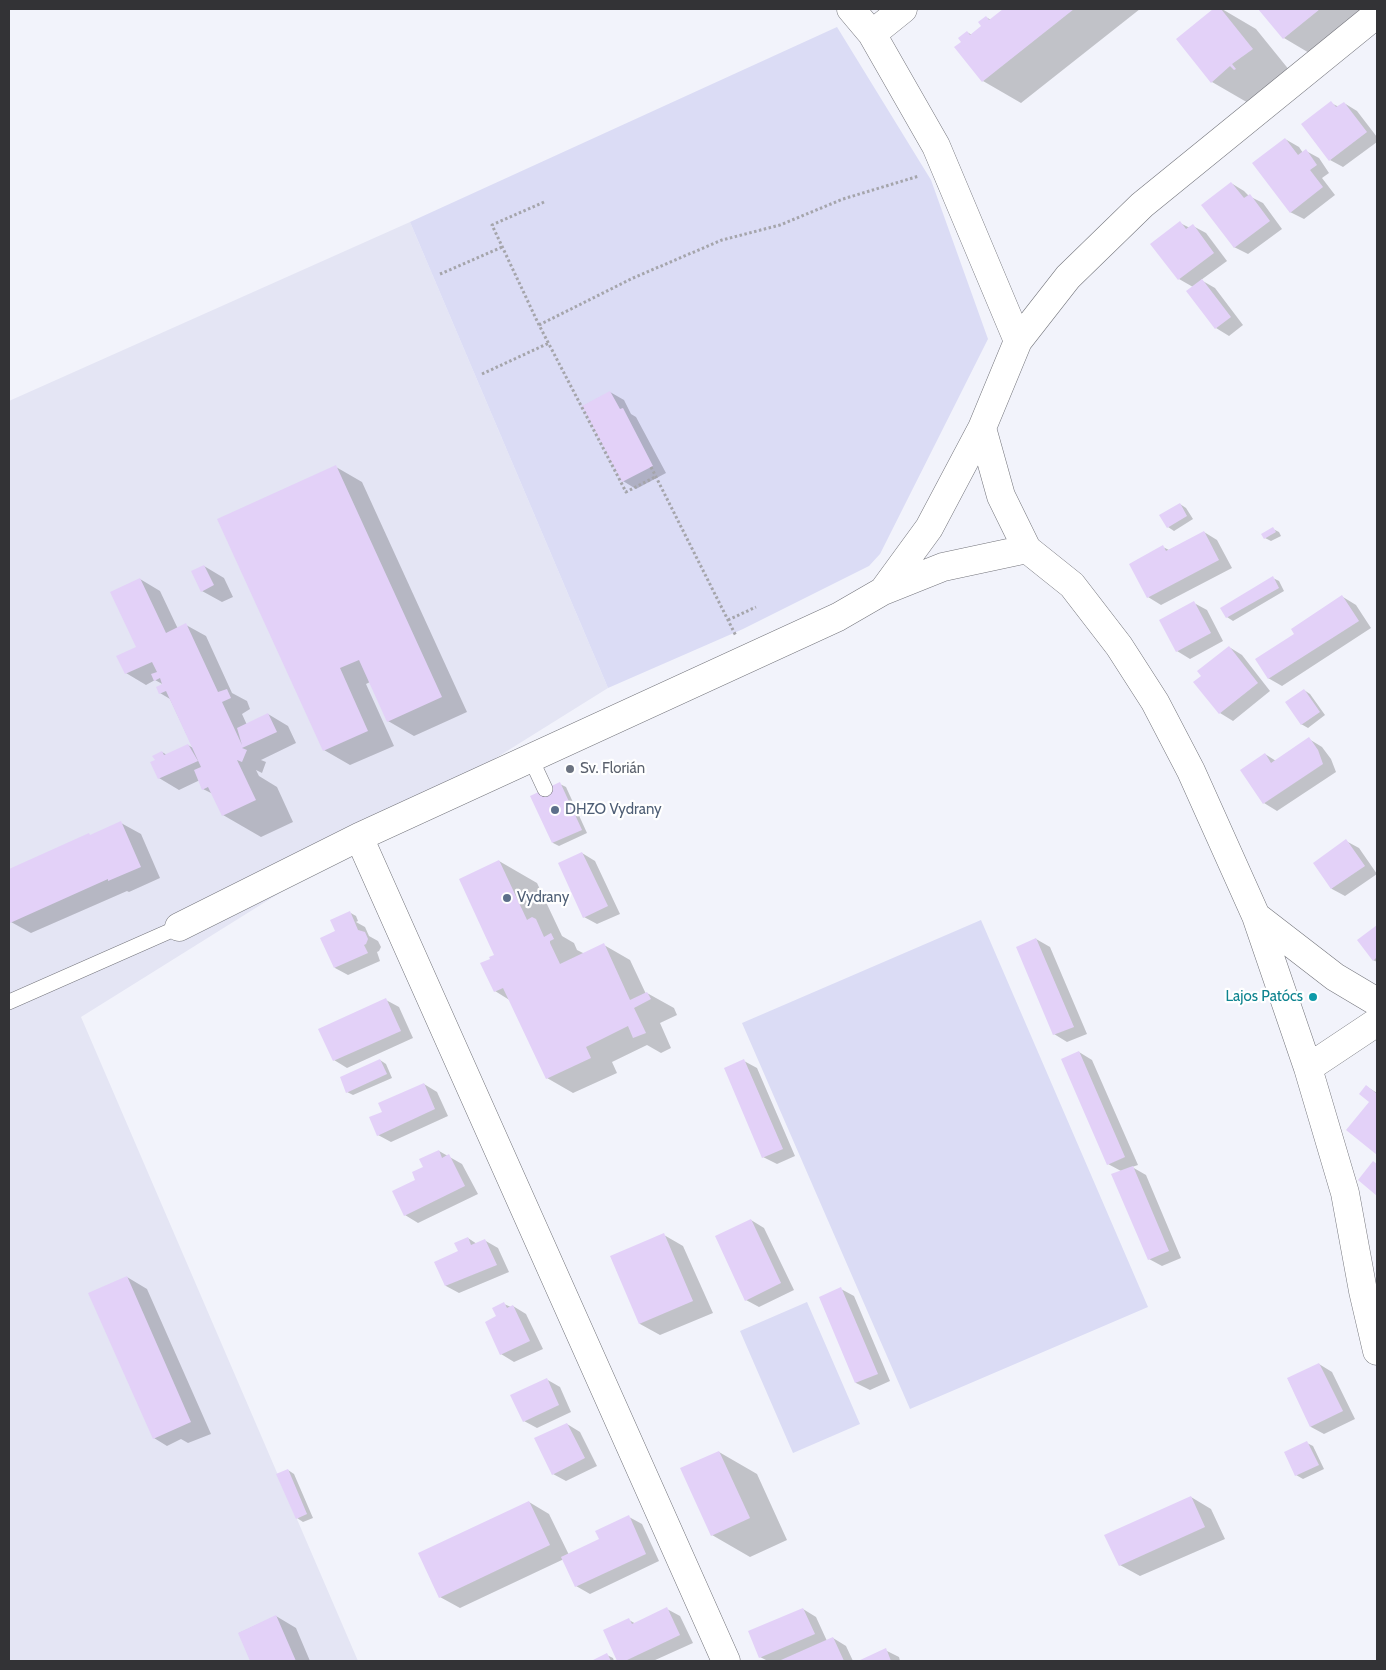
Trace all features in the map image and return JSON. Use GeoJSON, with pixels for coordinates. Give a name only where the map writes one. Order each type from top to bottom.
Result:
{"type":"FeatureCollection","features":[{"type":"Feature","properties":{"kind":"street"},"geometry":{"type":"LineString","coordinates":[[851,9],[872,34],[936,146],[1018,341]]}},
{"type":"Feature","properties":{"kind":"street"},"geometry":{"type":"LineString","coordinates":[[872,34],[903,9]]}},
{"type":"Feature","properties":{"kind":"street"},"geometry":{"type":"LineString","coordinates":[[883,591],[929,528],[982,428],[1018,341],[1068,278],[1142,205],[1377,14]]}},
{"type":"Feature","properties":{"kind":"street"},"geometry":{"type":"LineString","coordinates":[[982,428],[1001,496],[1027,549],[1072,585],[1119,646],[1155,702],[1191,771],[1256,916],[1308,1068],[1345,1193],[1363,1291],[1377,1351]]}},
{"type":"Feature","properties":{"kind":"street"},"geometry":{"type":"LineString","coordinates":[[179,927],[359,837],[838,617],[883,591],[943,567],[1027,549]]}},
{"type":"Feature","properties":{"kind":"street"},"geometry":{"type":"LineString","coordinates":[[359,837],[726,1661]]}},
{"type":"Feature","properties":{"kind":"street"},"geometry":{"type":"LineString","coordinates":[[1256,916],[1335,976],[1377,1002]]}},
{"type":"Feature","properties":{"kind":"street"},"geometry":{"type":"LineString","coordinates":[[1308,1068],[1377,1022]]}},
{"type":"Feature","properties":{"kind":"lane"},"geometry":{"type":"LineString","coordinates":[[531,759],[545,789]]}},
{"type":"Feature","properties":{"kind":"lane"},"geometry":{"type":"LineString","coordinates":[[9,1002],[179,927]]}},
{"type":"Feature","properties":{"kind":"path"},"geometry":{"type":"LineString","coordinates":[[539,324],[634,278],[722,240],[780,225],[843,199],[927,174],[944,165]]}},
{"type":"Feature","properties":{"kind":"path"},"geometry":{"type":"LineString","coordinates":[[544,202],[492,225],[539,324],[626,492],[655,477]]}},
{"type":"Feature","properties":{"kind":"path"},"geometry":{"type":"LineString","coordinates":[[440,274],[502,247]]}},
{"type":"Feature","properties":{"kind":"path"},"geometry":{"type":"LineString","coordinates":[[482,374],[549,343]]}},
{"type":"Feature","properties":{"kind":"path"},"geometry":{"type":"LineString","coordinates":[[651,467],[747,659]]}},
{"type":"Feature","properties":{"kind":"path"},"geometry":{"type":"LineString","coordinates":[[728,620],[756,607]]}},
{"type":"Feature","properties":{"kind":"shaded area"},"geometry":{"type":"Polygon","coordinates":[[[837,27],[931,180],[988,339],[880,554],[869,566],[743,629],[608,688],[410,222],[837,27]]]}},
{"type":"Feature","properties":{"kind":"shaded area"},"geometry":{"type":"Polygon","coordinates":[[[410,222],[608,688],[81,1017],[358,1661],[9,1661],[9,401],[410,222]]]}},
{"type":"Feature","properties":{"kind":"shaded area"},"geometry":{"type":"Polygon","coordinates":[[[981,920],[1148,1307],[910,1409],[742,1023],[981,920]]]}},
{"type":"Feature","properties":{"kind":"shaded area"},"geometry":{"type":"Polygon","coordinates":[[[807,1302],[860,1424],[793,1453],[740,1331],[807,1302]]]}},
{"type":"Feature","properties":{"kind":"building"},"geometry":{"type":"Polygon","coordinates":[[[1003,9],[1074,9],[982,82],[954,47],[961,42],[958,38],[967,31],[970,35],[981,26],[978,22],[986,16],[989,20],[1003,9]]]}},
{"type":"Feature","properties":{"kind":"building"},"geometry":{"type":"Polygon","coordinates":[[[1213,9],[1221,9],[1253,49],[1232,64],[1236,69],[1234,70],[1230,66],[1211,83],[1176,39],[1213,9]]]}},
{"type":"Feature","properties":{"kind":"building"},"geometry":{"type":"Polygon","coordinates":[[[1258,9],[1320,9],[1283,39],[1258,9]]]}},
{"type":"Feature","properties":{"kind":"building"},"geometry":{"type":"Polygon","coordinates":[[[1331,101],[1336,107],[1344,102],[1367,132],[1329,161],[1301,124],[1331,101]]]}},
{"type":"Feature","properties":{"kind":"building"},"geometry":{"type":"Polygon","coordinates":[[[1285,138],[1298,155],[1306,149],[1317,165],[1310,170],[1323,187],[1290,213],[1252,163],[1285,138]]]}},
{"type":"Feature","properties":{"kind":"building"},"geometry":{"type":"Polygon","coordinates":[[[1231,182],[1244,198],[1250,194],[1270,221],[1234,248],[1201,205],[1231,182]]]}},
{"type":"Feature","properties":{"kind":"building"},"geometry":{"type":"Polygon","coordinates":[[[1180,221],[1186,229],[1193,224],[1214,253],[1178,280],[1150,244],[1180,221]]]}},
{"type":"Feature","properties":{"kind":"building"},"geometry":{"type":"Polygon","coordinates":[[[1202,279],[1231,317],[1215,329],[1186,291],[1202,279]]]}},
{"type":"Feature","properties":{"kind":"building"},"geometry":{"type":"Polygon","coordinates":[[[610,391],[620,409],[623,408],[653,466],[622,482],[582,406],[610,391]]]}},
{"type":"Feature","properties":{"kind":"building"},"geometry":{"type":"Polygon","coordinates":[[[336,465],[442,697],[387,722],[359,660],[340,668],[368,731],[323,751],[217,519],[336,465]]]}},
{"type":"Feature","properties":{"kind":"building"},"geometry":{"type":"Polygon","coordinates":[[[1180,503],[1187,516],[1167,528],[1159,515],[1180,503]]]}},
{"type":"Feature","properties":{"kind":"building"},"geometry":{"type":"Polygon","coordinates":[[[1273,527],[1276,532],[1264,539],[1261,534],[1273,527]]]}},
{"type":"Feature","properties":{"kind":"building"},"geometry":{"type":"Polygon","coordinates":[[[1204,531],[1219,560],[1147,598],[1129,564],[1163,545],[1166,551],[1204,531]]]}},
{"type":"Feature","properties":{"kind":"building"},"geometry":{"type":"Polygon","coordinates":[[[204,565],[214,585],[201,592],[191,571],[204,565]]]}},
{"type":"Feature","properties":{"kind":"building"},"geometry":{"type":"Polygon","coordinates":[[[1273,576],[1279,588],[1226,618],[1220,608],[1273,576]]]}},
{"type":"Feature","properties":{"kind":"building"},"geometry":{"type":"Polygon","coordinates":[[[140,578],[166,633],[186,623],[218,692],[227,689],[231,698],[222,702],[242,745],[237,728],[268,713],[277,732],[242,748],[247,750],[242,762],[237,760],[256,800],[222,816],[208,787],[202,790],[194,770],[201,767],[166,691],[159,694],[156,687],[162,684],[160,678],[154,681],[151,674],[157,672],[152,662],[125,674],[116,656],[136,647],[110,592],[140,578]]]}},
{"type":"Feature","properties":{"kind":"building"},"geometry":{"type":"Polygon","coordinates":[[[1342,595],[1359,621],[1268,679],[1255,659],[1294,634],[1291,629],[1342,595]]]}},
{"type":"Feature","properties":{"kind":"building"},"geometry":{"type":"Polygon","coordinates":[[[1194,601],[1211,633],[1176,652],[1159,620],[1194,601]]]}},
{"type":"Feature","properties":{"kind":"building"},"geometry":{"type":"Polygon","coordinates":[[[1229,646],[1258,683],[1219,714],[1193,682],[1201,676],[1197,671],[1229,646]]]}},
{"type":"Feature","properties":{"kind":"building"},"geometry":{"type":"Polygon","coordinates":[[[1304,689],[1320,712],[1301,725],[1285,702],[1304,689]]]}},
{"type":"Feature","properties":{"kind":"building"},"geometry":{"type":"Polygon","coordinates":[[[1309,737],[1318,750],[1323,764],[1263,804],[1240,770],[1265,753],[1271,763],[1309,737]]]}},
{"type":"Feature","properties":{"kind":"building"},"geometry":{"type":"Polygon","coordinates":[[[188,744],[198,761],[158,779],[150,762],[155,760],[152,756],[162,751],[164,755],[188,744]]]}},
{"type":"Feature","properties":{"kind":"building"},"geometry":{"type":"Polygon","coordinates":[[[560,782],[582,830],[552,843],[530,796],[560,782]]]}},
{"type":"Feature","properties":{"kind":"building"},"geometry":{"type":"Polygon","coordinates":[[[121,821],[141,867],[108,881],[108,879],[10,923],[9,869],[89,833],[90,835],[121,821]]]}},
{"type":"Feature","properties":{"kind":"building"},"geometry":{"type":"Polygon","coordinates":[[[1346,839],[1365,866],[1331,889],[1313,863],[1346,839]]]}},
{"type":"Feature","properties":{"kind":"building"},"geometry":{"type":"Polygon","coordinates":[[[582,852],[608,906],[583,918],[558,863],[582,852]]]}},
{"type":"Feature","properties":{"kind":"building"},"geometry":{"type":"Polygon","coordinates":[[[499,860],[527,920],[532,917],[536,919],[544,937],[551,933],[554,939],[550,943],[560,964],[604,943],[630,1000],[647,992],[651,999],[634,1008],[646,1033],[633,1038],[628,1026],[586,1047],[591,1058],[546,1079],[503,988],[494,992],[480,963],[494,955],[459,879],[499,860]]]}},
{"type":"Feature","properties":{"kind":"building"},"geometry":{"type":"Polygon","coordinates":[[[350,911],[358,930],[365,932],[368,939],[364,945],[368,953],[334,968],[320,938],[335,931],[330,920],[350,911]]]}},
{"type":"Feature","properties":{"kind":"building"},"geometry":{"type":"Polygon","coordinates":[[[1377,925],[1377,957],[1373,961],[1357,940],[1377,925]]]}},
{"type":"Feature","properties":{"kind":"building"},"geometry":{"type":"Polygon","coordinates":[[[1036,938],[1074,1027],[1053,1035],[1016,947],[1036,938]]]}},
{"type":"Feature","properties":{"kind":"building"},"geometry":{"type":"Polygon","coordinates":[[[386,998],[401,1031],[333,1061],[318,1029],[386,998]]]}},
{"type":"Feature","properties":{"kind":"building"},"geometry":{"type":"Polygon","coordinates":[[[1079,1051],[1125,1157],[1107,1165],[1061,1059],[1079,1051]]]}},
{"type":"Feature","properties":{"kind":"building"},"geometry":{"type":"Polygon","coordinates":[[[380,1059],[387,1074],[346,1093],[340,1077],[380,1059]]]}},
{"type":"Feature","properties":{"kind":"building"},"geometry":{"type":"Polygon","coordinates":[[[744,1059],[783,1149],[762,1158],[724,1068],[744,1059]]]}},
{"type":"Feature","properties":{"kind":"building"},"geometry":{"type":"Polygon","coordinates":[[[424,1083],[435,1109],[377,1136],[369,1117],[382,1112],[378,1103],[424,1083]]]}},
{"type":"Feature","properties":{"kind":"building"},"geometry":{"type":"Polygon","coordinates":[[[1366,1085],[1377,1094],[1377,1155],[1346,1130],[1369,1102],[1359,1094],[1366,1085]]]}},
{"type":"Feature","properties":{"kind":"building"},"geometry":{"type":"Polygon","coordinates":[[[439,1150],[442,1158],[449,1154],[465,1186],[404,1216],[392,1191],[415,1180],[412,1172],[423,1167],[419,1159],[439,1150]]]}},
{"type":"Feature","properties":{"kind":"building"},"geometry":{"type":"Polygon","coordinates":[[[1373,1161],[1377,1164],[1377,1196],[1358,1180],[1373,1161]]]}},
{"type":"Feature","properties":{"kind":"building"},"geometry":{"type":"Polygon","coordinates":[[[1133,1166],[1169,1251],[1148,1260],[1111,1174],[1133,1166]]]}},
{"type":"Feature","properties":{"kind":"building"},"geometry":{"type":"Polygon","coordinates":[[[751,1219],[781,1283],[745,1301],[715,1236],[751,1219]]]}},
{"type":"Feature","properties":{"kind":"building"},"geometry":{"type":"Polygon","coordinates":[[[664,1233],[693,1301],[639,1324],[610,1256],[664,1233]]]}},
{"type":"Feature","properties":{"kind":"building"},"geometry":{"type":"Polygon","coordinates":[[[468,1237],[471,1245],[485,1239],[497,1265],[445,1286],[434,1262],[458,1251],[454,1243],[468,1237]]]}},
{"type":"Feature","properties":{"kind":"building"},"geometry":{"type":"Polygon","coordinates":[[[127,1276],[191,1422],[153,1439],[88,1293],[127,1276]]]}},
{"type":"Feature","properties":{"kind":"building"},"geometry":{"type":"Polygon","coordinates":[[[841,1287],[878,1374],[855,1383],[819,1297],[841,1287]]]}},
{"type":"Feature","properties":{"kind":"building"},"geometry":{"type":"Polygon","coordinates":[[[504,1302],[507,1308],[513,1305],[530,1341],[500,1355],[485,1322],[496,1316],[492,1308],[504,1302]]]}},
{"type":"Feature","properties":{"kind":"building"},"geometry":{"type":"Polygon","coordinates":[[[1319,1363],[1343,1411],[1310,1427],[1287,1378],[1319,1363]]]}},
{"type":"Feature","properties":{"kind":"building"},"geometry":{"type":"Polygon","coordinates":[[[547,1378],[559,1405],[523,1422],[510,1395],[547,1378]]]}},
{"type":"Feature","properties":{"kind":"building"},"geometry":{"type":"Polygon","coordinates":[[[567,1423],[585,1458],[552,1475],[534,1438],[567,1423]]]}},
{"type":"Feature","properties":{"kind":"building"},"geometry":{"type":"Polygon","coordinates":[[[1307,1441],[1319,1465],[1295,1476],[1284,1452],[1307,1441]]]}},
{"type":"Feature","properties":{"kind":"building"},"geometry":{"type":"Polygon","coordinates":[[[719,1451],[750,1518],[711,1536],[680,1468],[719,1451]]]}},
{"type":"Feature","properties":{"kind":"building"},"geometry":{"type":"Polygon","coordinates":[[[288,1469],[307,1514],[296,1519],[276,1474],[288,1469]]]}},
{"type":"Feature","properties":{"kind":"building"},"geometry":{"type":"Polygon","coordinates":[[[1191,1496],[1205,1527],[1119,1566],[1104,1535],[1191,1496]]]}},
{"type":"Feature","properties":{"kind":"building"},"geometry":{"type":"Polygon","coordinates":[[[529,1501],[550,1545],[439,1598],[418,1553],[529,1501]]]}},
{"type":"Feature","properties":{"kind":"building"},"geometry":{"type":"Polygon","coordinates":[[[629,1515],[646,1554],[575,1587],[561,1557],[599,1539],[595,1531],[629,1515]]]}},
{"type":"Feature","properties":{"kind":"building"},"geometry":{"type":"Polygon","coordinates":[[[667,1607],[680,1635],[625,1661],[617,1661],[603,1630],[629,1618],[632,1624],[667,1607]]]}},
{"type":"Feature","properties":{"kind":"building"},"geometry":{"type":"Polygon","coordinates":[[[803,1608],[815,1634],[759,1658],[748,1631],[803,1608]]]}},
{"type":"Feature","properties":{"kind":"building"},"geometry":{"type":"Polygon","coordinates":[[[276,1615],[296,1661],[250,1661],[238,1633],[276,1615]]]}},
{"type":"Feature","properties":{"kind":"building"},"geometry":{"type":"Polygon","coordinates":[[[833,1637],[844,1661],[781,1660],[833,1637]]]}},
{"type":"Feature","properties":{"kind":"building"},"geometry":{"type":"Polygon","coordinates":[[[886,1648],[891,1661],[858,1661],[886,1648]]]}},
{"type":"Feature","properties":{"kind":"building"},"geometry":{"type":"Polygon","coordinates":[[[607,1653],[611,1661],[591,1661],[607,1653]]]}},
{"type":"Feature","properties":{"kind":"place","name":"Sv. Florián"},"geometry":{"type":"Point","coordinates":[570,769]}},
{"type":"Feature","properties":{"kind":"place","name":"DHZO Vydrany"},"geometry":{"type":"Point","coordinates":[555,810]}},
{"type":"Feature","properties":{"kind":"place","name":"Vydrany"},"geometry":{"type":"Point","coordinates":[507,898]}},
{"type":"Feature","properties":{"kind":"place","name":"Lajos Patócs"},"geometry":{"type":"Point","coordinates":[1313,997]}}]}
